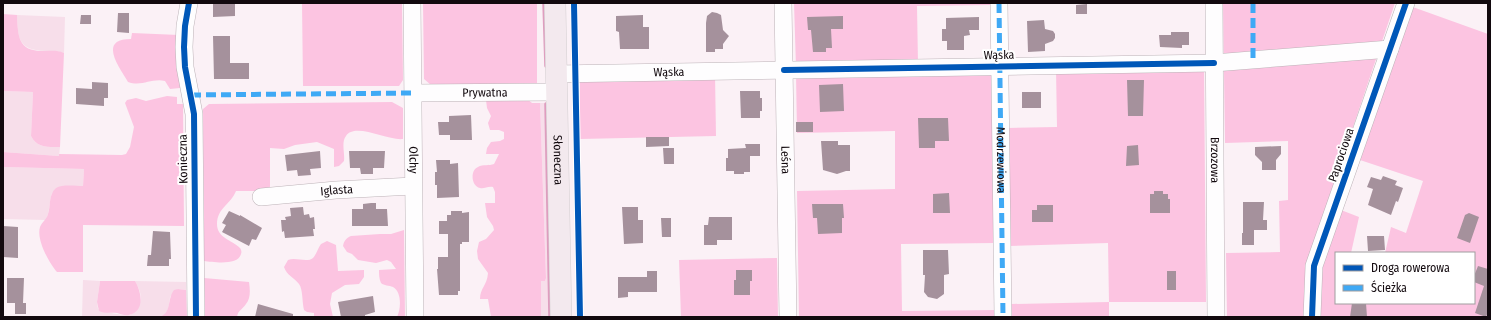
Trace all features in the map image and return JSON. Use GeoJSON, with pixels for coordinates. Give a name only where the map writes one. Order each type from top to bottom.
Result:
{"type":"FeatureCollection","features":[{"type":"Feature","properties":{"kind":"main road","name":"Słoneczna"},"geometry":{"type":"LineString","coordinates":[[555,3],[561,317]]}},
{"type":"Feature","properties":{"kind":"street","name":"Konieczna"},"geometry":{"type":"LineString","coordinates":[[189,3],[185,26],[184,47],[185,67],[194,114],[196,317]]}},
{"type":"Feature","properties":{"kind":"street","name":"Olchy"},"geometry":{"type":"LineString","coordinates":[[412,3],[415,317]]}},
{"type":"Feature","properties":{"kind":"street","name":"Leśna"},"geometry":{"type":"LineString","coordinates":[[783,3],[788,317]]}},
{"type":"Feature","properties":{"kind":"street","name":"Modrzewiowa"},"geometry":{"type":"LineString","coordinates":[[999,3],[1003,317]]}},
{"type":"Feature","properties":{"kind":"street","name":"Brzozowa"},"geometry":{"type":"LineString","coordinates":[[1214,3],[1216,317]]}},
{"type":"Feature","properties":{"kind":"street","name":"Paprociowa"},"geometry":{"type":"LineString","coordinates":[[1312,317],[1314,266],[1406,3]]}},
{"type":"Feature","properties":{"kind":"street","name":"Wąska"},"geometry":{"type":"LineString","coordinates":[[557,83],[784,70],[1214,63],[1390,49]]}},
{"type":"Feature","properties":{"kind":"street","name":"Prywatna"},"geometry":{"type":"LineString","coordinates":[[413,92],[557,83]]}},
{"type":"Feature","properties":{"kind":"street","name":"Iglasta"},"geometry":{"type":"LineString","coordinates":[[261,197],[336,190],[413,186]]}},
{"type":"Feature","properties":{"kind":"shaded area"},"geometry":{"type":"Polygon","coordinates":[[[302,3],[402,3],[403,80],[399,86],[303,86],[302,3]]]}},
{"type":"Feature","properties":{"kind":"shaded area"},"geometry":{"type":"Polygon","coordinates":[[[423,3],[537,3],[537,84],[431,85],[424,79],[423,3]]]}},
{"type":"Feature","properties":{"kind":"shaded area"},"geometry":{"type":"Polygon","coordinates":[[[794,3],[991,3],[991,5],[917,6],[918,64],[796,67],[794,3]]]}},
{"type":"Feature","properties":{"kind":"shaded area"},"geometry":{"type":"Polygon","coordinates":[[[1223,3],[1395,3],[1307,263],[1305,317],[1227,317],[1226,253],[1280,252],[1279,201],[1288,200],[1288,141],[1225,143],[1223,3]]]}},
{"type":"Feature","properties":{"kind":"shaded area"},"geometry":{"type":"Polygon","coordinates":[[[1410,6],[1488,34],[1488,317],[1319,317],[1320,267],[1341,210],[1359,217],[1351,252],[1335,252],[1335,304],[1475,304],[1475,252],[1385,252],[1391,227],[1406,233],[1423,181],[1357,159],[1410,6]]]}},
{"type":"Feature","properties":{"kind":"shaded area"},"geometry":{"type":"Polygon","coordinates":[[[3,14],[17,15],[18,30],[21,42],[29,49],[64,53],[60,147],[47,147],[39,145],[31,136],[33,92],[3,91],[3,14]]]}},
{"type":"Feature","properties":{"kind":"shaded area"},"geometry":{"type":"Polygon","coordinates":[[[17,15],[65,17],[64,53],[57,51],[36,50],[25,45],[19,36],[17,15]]]}},
{"type":"Feature","properties":{"kind":"shaded area"},"geometry":{"type":"Polygon","coordinates":[[[132,33],[179,35],[180,88],[170,89],[165,81],[160,80],[138,84],[128,82],[116,62],[113,49],[115,44],[121,40],[131,39],[132,33]]]}},
{"type":"Feature","properties":{"kind":"shaded area"},"geometry":{"type":"Polygon","coordinates":[[[1204,68],[1206,302],[1109,302],[1108,243],[1009,246],[1008,128],[1057,127],[1056,69],[1204,68]]]}},
{"type":"Feature","properties":{"kind":"shaded area"},"geometry":{"type":"Polygon","coordinates":[[[992,70],[995,243],[901,244],[902,311],[996,310],[996,317],[799,317],[797,191],[895,189],[895,131],[797,133],[796,74],[992,70]]]}},
{"type":"Feature","properties":{"kind":"shaded area"},"geometry":{"type":"Polygon","coordinates":[[[715,74],[716,136],[580,139],[580,77],[715,74]]]}},
{"type":"Feature","properties":{"kind":"shaded area"},"geometry":{"type":"Polygon","coordinates":[[[3,91],[33,92],[31,136],[39,145],[47,147],[60,147],[59,156],[3,152],[3,91]]]}},
{"type":"Feature","properties":{"kind":"shaded area"},"geometry":{"type":"Polygon","coordinates":[[[167,96],[177,97],[177,104],[183,104],[184,226],[83,225],[83,272],[57,272],[50,263],[42,244],[39,232],[40,227],[49,211],[53,191],[62,186],[83,186],[84,169],[3,167],[3,152],[59,156],[59,154],[126,154],[130,147],[134,127],[125,103],[127,100],[136,98],[146,101],[167,96]]]}},
{"type":"Feature","properties":{"kind":"shaded area"},"geometry":{"type":"Polygon","coordinates":[[[527,99],[532,103],[540,103],[546,278],[545,281],[541,281],[541,317],[491,317],[488,299],[480,299],[488,273],[478,259],[477,251],[479,242],[486,239],[494,230],[487,217],[485,203],[495,203],[495,192],[493,187],[477,187],[473,181],[473,174],[475,169],[478,167],[494,164],[499,154],[486,154],[487,148],[491,142],[504,139],[504,132],[499,130],[490,130],[488,123],[491,116],[487,108],[486,100],[527,99]]]}},
{"type":"Feature","properties":{"kind":"shaded area"},"geometry":{"type":"Polygon","coordinates":[[[392,102],[403,108],[403,139],[397,139],[364,131],[350,132],[346,136],[343,144],[344,161],[339,166],[334,167],[334,149],[317,142],[295,145],[284,149],[270,148],[270,191],[236,191],[219,214],[217,224],[219,233],[241,249],[239,258],[230,262],[204,261],[203,109],[209,104],[392,102]]]}},
{"type":"Feature","properties":{"kind":"shaded area"},"geometry":{"type":"Polygon","coordinates":[[[540,103],[549,103],[553,317],[541,317],[541,281],[545,281],[546,278],[540,103]]]}},
{"type":"Feature","properties":{"kind":"shaded area"},"geometry":{"type":"Polygon","coordinates":[[[3,167],[84,169],[83,186],[52,193],[46,220],[3,219],[3,167]]]}},
{"type":"Feature","properties":{"kind":"shaded area"},"geometry":{"type":"Polygon","coordinates":[[[404,230],[405,317],[397,317],[400,305],[398,293],[393,287],[381,283],[379,276],[379,270],[396,269],[391,262],[387,260],[376,263],[358,260],[352,254],[347,252],[343,246],[346,240],[351,236],[391,234],[404,230]]]}},
{"type":"Feature","properties":{"kind":"shaded area"},"geometry":{"type":"Polygon","coordinates":[[[327,241],[336,245],[338,271],[364,270],[364,277],[359,284],[345,285],[332,293],[330,304],[333,317],[314,317],[314,313],[304,310],[300,286],[284,267],[288,260],[291,259],[308,260],[313,258],[321,244],[327,241]]]}},
{"type":"Feature","properties":{"kind":"shaded area"},"geometry":{"type":"Polygon","coordinates":[[[777,258],[778,317],[681,317],[679,260],[777,258]]]}},
{"type":"Feature","properties":{"kind":"shaded area"},"geometry":{"type":"Polygon","coordinates":[[[204,278],[249,282],[250,290],[248,302],[238,313],[237,317],[205,317],[204,278]]]}},
{"type":"Feature","properties":{"kind":"shaded area"},"geometry":{"type":"Polygon","coordinates":[[[83,280],[100,281],[97,302],[98,309],[122,315],[130,315],[140,303],[141,296],[135,281],[186,282],[186,290],[178,289],[170,297],[167,310],[162,317],[82,317],[83,280]]]}},
{"type":"Feature","properties":{"kind":"shaded area"},"geometry":{"type":"Polygon","coordinates":[[[100,281],[135,281],[141,300],[138,309],[134,313],[128,315],[99,311],[97,302],[100,281]]]}},
{"type":"Feature","properties":{"kind":"shaded area"},"geometry":{"type":"Polygon","coordinates":[[[174,290],[186,290],[187,317],[160,317],[164,315],[168,309],[174,290]]]}},
{"type":"Feature","properties":{"kind":"shaded area"},"geometry":{"type":"Polygon","coordinates":[[[1109,302],[1109,317],[1011,317],[1011,304],[1109,302]]]}},
{"type":"Feature","properties":{"kind":"building"},"geometry":{"type":"Polygon","coordinates":[[[213,3],[235,3],[235,16],[213,17],[213,3]]]}},
{"type":"Feature","properties":{"kind":"building"},"geometry":{"type":"Polygon","coordinates":[[[1087,4],[1087,14],[1076,14],[1076,5],[1087,4]]]}},
{"type":"Feature","properties":{"kind":"building"},"geometry":{"type":"Polygon","coordinates":[[[712,12],[721,15],[723,30],[729,36],[723,44],[723,49],[715,49],[715,52],[706,52],[707,16],[712,12]]]}},
{"type":"Feature","properties":{"kind":"building"},"geometry":{"type":"Polygon","coordinates":[[[118,13],[129,13],[129,33],[117,32],[118,13]]]}},
{"type":"Feature","properties":{"kind":"building"},"geometry":{"type":"Polygon","coordinates":[[[81,15],[91,15],[91,24],[80,24],[81,15]]]}},
{"type":"Feature","properties":{"kind":"building"},"geometry":{"type":"Polygon","coordinates":[[[643,15],[643,27],[649,27],[649,49],[620,49],[619,32],[616,31],[616,16],[643,15]]]}},
{"type":"Feature","properties":{"kind":"building"},"geometry":{"type":"Polygon","coordinates":[[[843,16],[843,29],[831,29],[832,48],[826,48],[826,52],[813,52],[811,30],[808,30],[807,17],[843,16]]]}},
{"type":"Feature","properties":{"kind":"building"},"geometry":{"type":"Polygon","coordinates":[[[979,17],[979,30],[969,30],[970,35],[964,36],[964,50],[947,50],[947,41],[942,41],[942,29],[946,29],[946,18],[979,17]]]}},
{"type":"Feature","properties":{"kind":"building"},"geometry":{"type":"Polygon","coordinates":[[[1044,20],[1045,29],[1053,31],[1055,38],[1053,41],[1045,44],[1045,51],[1028,52],[1027,21],[1044,20]]]}},
{"type":"Feature","properties":{"kind":"building"},"geometry":{"type":"Polygon","coordinates":[[[1171,32],[1189,32],[1189,45],[1182,45],[1182,48],[1160,47],[1159,35],[1171,35],[1171,32]]]}},
{"type":"Feature","properties":{"kind":"building"},"geometry":{"type":"Polygon","coordinates":[[[213,36],[230,36],[230,63],[249,63],[249,79],[214,79],[213,36]]]}},
{"type":"Feature","properties":{"kind":"building"},"geometry":{"type":"Polygon","coordinates":[[[1127,80],[1144,80],[1143,116],[1128,116],[1127,80]]]}},
{"type":"Feature","properties":{"kind":"building"},"geometry":{"type":"Polygon","coordinates":[[[92,82],[108,83],[108,98],[104,98],[104,106],[76,104],[76,88],[92,89],[92,82]]]}},
{"type":"Feature","properties":{"kind":"building"},"geometry":{"type":"Polygon","coordinates":[[[843,84],[844,111],[820,112],[819,85],[843,84]]]}},
{"type":"Feature","properties":{"kind":"building"},"geometry":{"type":"Polygon","coordinates":[[[740,91],[760,91],[760,98],[762,98],[762,111],[760,111],[760,118],[741,118],[740,91]]]}},
{"type":"Feature","properties":{"kind":"building"},"geometry":{"type":"Polygon","coordinates":[[[1022,92],[1041,92],[1041,108],[1022,108],[1022,92]]]}},
{"type":"Feature","properties":{"kind":"building"},"geometry":{"type":"Polygon","coordinates":[[[471,115],[472,140],[450,140],[450,135],[439,135],[438,122],[449,122],[449,116],[471,115]]]}},
{"type":"Feature","properties":{"kind":"building"},"geometry":{"type":"Polygon","coordinates":[[[918,118],[948,118],[949,141],[935,141],[935,148],[919,148],[918,118]]]}},
{"type":"Feature","properties":{"kind":"building"},"geometry":{"type":"Polygon","coordinates":[[[796,122],[813,122],[813,132],[796,132],[796,122]]]}},
{"type":"Feature","properties":{"kind":"building"},"geometry":{"type":"Polygon","coordinates":[[[646,137],[669,137],[669,146],[646,147],[646,137]]]}},
{"type":"Feature","properties":{"kind":"building"},"geometry":{"type":"Polygon","coordinates":[[[821,141],[838,141],[838,145],[850,145],[850,171],[837,174],[823,170],[821,141]]]}},
{"type":"Feature","properties":{"kind":"building"},"geometry":{"type":"Polygon","coordinates":[[[745,144],[760,144],[760,156],[750,156],[750,172],[744,172],[744,174],[734,174],[734,171],[726,171],[728,149],[746,148],[745,144]]]}},
{"type":"Feature","properties":{"kind":"building"},"geometry":{"type":"Polygon","coordinates":[[[1138,145],[1139,165],[1126,166],[1127,146],[1138,145]]]}},
{"type":"Feature","properties":{"kind":"building"},"geometry":{"type":"Polygon","coordinates":[[[1281,146],[1281,154],[1276,160],[1276,170],[1262,170],[1262,162],[1255,155],[1255,147],[1281,146]]]}},
{"type":"Feature","properties":{"kind":"building"},"geometry":{"type":"Polygon","coordinates":[[[663,148],[674,148],[674,164],[664,164],[663,148]]]}},
{"type":"Feature","properties":{"kind":"building"},"geometry":{"type":"Polygon","coordinates":[[[320,151],[321,168],[310,169],[311,175],[298,176],[297,170],[287,171],[285,155],[320,151]]]}},
{"type":"Feature","properties":{"kind":"building"},"geometry":{"type":"Polygon","coordinates":[[[349,151],[385,151],[384,168],[373,168],[373,174],[361,174],[360,168],[350,168],[349,151]]]}},
{"type":"Feature","properties":{"kind":"building"},"geometry":{"type":"Polygon","coordinates":[[[436,160],[450,160],[450,164],[458,163],[459,197],[437,198],[437,185],[435,185],[435,172],[437,172],[436,160]]]}},
{"type":"Feature","properties":{"kind":"building"},"geometry":{"type":"Polygon","coordinates":[[[1383,176],[1397,181],[1395,185],[1403,188],[1391,215],[1368,205],[1373,189],[1367,187],[1371,177],[1381,180],[1383,176]]]}},
{"type":"Feature","properties":{"kind":"building"},"geometry":{"type":"Polygon","coordinates":[[[1154,191],[1163,191],[1163,194],[1168,194],[1168,199],[1170,199],[1170,213],[1150,213],[1150,194],[1154,194],[1154,191]]]}},
{"type":"Feature","properties":{"kind":"building"},"geometry":{"type":"Polygon","coordinates":[[[949,193],[950,213],[933,213],[933,194],[949,193]]]}},
{"type":"Feature","properties":{"kind":"building"},"geometry":{"type":"Polygon","coordinates":[[[1243,202],[1264,202],[1263,220],[1267,220],[1267,230],[1254,230],[1254,245],[1242,245],[1243,202]]]}},
{"type":"Feature","properties":{"kind":"building"},"geometry":{"type":"Polygon","coordinates":[[[376,203],[376,209],[387,209],[388,226],[352,226],[352,209],[363,209],[363,204],[376,203]]]}},
{"type":"Feature","properties":{"kind":"building"},"geometry":{"type":"Polygon","coordinates":[[[812,204],[843,204],[844,218],[842,218],[842,233],[818,234],[817,218],[813,218],[812,204]]]}},
{"type":"Feature","properties":{"kind":"building"},"geometry":{"type":"Polygon","coordinates":[[[1037,205],[1053,205],[1053,222],[1032,222],[1032,210],[1037,210],[1037,205]]]}},
{"type":"Feature","properties":{"kind":"building"},"geometry":{"type":"Polygon","coordinates":[[[303,207],[304,215],[309,214],[310,218],[314,217],[314,236],[285,238],[284,231],[282,232],[281,220],[286,220],[285,217],[291,216],[290,208],[303,207]]]}},
{"type":"Feature","properties":{"kind":"building"},"geometry":{"type":"Polygon","coordinates":[[[622,207],[638,207],[638,220],[643,220],[643,243],[624,244],[622,207]]]}},
{"type":"Feature","properties":{"kind":"building"},"geometry":{"type":"Polygon","coordinates":[[[229,211],[240,215],[262,228],[256,240],[252,239],[249,246],[222,232],[226,225],[222,223],[229,211]]]}},
{"type":"Feature","properties":{"kind":"building"},"geometry":{"type":"Polygon","coordinates":[[[451,211],[462,211],[462,213],[469,212],[469,242],[462,242],[462,244],[460,244],[460,291],[458,291],[458,295],[439,295],[437,269],[438,257],[448,257],[448,234],[439,234],[439,221],[447,221],[447,215],[451,215],[451,211]]]}},
{"type":"Feature","properties":{"kind":"building"},"geometry":{"type":"Polygon","coordinates":[[[1469,213],[1479,217],[1470,243],[1457,238],[1465,215],[1469,213]]]}},
{"type":"Feature","properties":{"kind":"building"},"geometry":{"type":"Polygon","coordinates":[[[709,217],[732,217],[732,240],[717,240],[717,245],[704,245],[704,225],[708,225],[709,217]]]}},
{"type":"Feature","properties":{"kind":"building"},"geometry":{"type":"Polygon","coordinates":[[[661,218],[671,218],[671,237],[662,237],[661,218]]]}},
{"type":"Feature","properties":{"kind":"building"},"geometry":{"type":"Polygon","coordinates":[[[3,226],[18,227],[18,258],[3,257],[3,226]]]}},
{"type":"Feature","properties":{"kind":"building"},"geometry":{"type":"Polygon","coordinates":[[[153,231],[170,232],[171,259],[169,259],[169,266],[147,266],[148,255],[151,255],[153,231]]]}},
{"type":"Feature","properties":{"kind":"building"},"geometry":{"type":"Polygon","coordinates":[[[1367,236],[1384,236],[1385,250],[1368,251],[1367,236]]]}},
{"type":"Feature","properties":{"kind":"building"},"geometry":{"type":"Polygon","coordinates":[[[923,250],[948,250],[949,274],[944,275],[944,294],[937,299],[928,297],[924,292],[925,275],[923,275],[923,250]]]}},
{"type":"Feature","properties":{"kind":"building"},"geometry":{"type":"Polygon","coordinates":[[[1478,266],[1488,269],[1488,312],[1486,317],[1475,313],[1484,286],[1475,282],[1475,274],[1478,266]]]}},
{"type":"Feature","properties":{"kind":"building"},"geometry":{"type":"Polygon","coordinates":[[[736,270],[752,270],[750,295],[734,295],[736,270]]]}},
{"type":"Feature","properties":{"kind":"building"},"geometry":{"type":"Polygon","coordinates":[[[647,271],[657,271],[657,292],[628,292],[628,297],[618,298],[618,277],[647,277],[647,271]]]}},
{"type":"Feature","properties":{"kind":"building"},"geometry":{"type":"Polygon","coordinates":[[[1167,271],[1176,271],[1176,290],[1167,290],[1167,271]]]}},
{"type":"Feature","properties":{"kind":"building"},"geometry":{"type":"Polygon","coordinates":[[[7,278],[24,278],[23,303],[26,303],[26,314],[15,314],[15,303],[7,303],[7,278]]]}},
{"type":"Feature","properties":{"kind":"building"},"geometry":{"type":"Polygon","coordinates":[[[373,296],[375,312],[365,315],[365,317],[341,317],[338,302],[373,296]]]}},
{"type":"Feature","properties":{"kind":"building"},"geometry":{"type":"Polygon","coordinates":[[[258,304],[293,314],[293,317],[255,317],[258,304]]]}},
{"type":"Feature","properties":{"kind":"building"},"geometry":{"type":"Polygon","coordinates":[[[1352,304],[1366,304],[1367,317],[1350,317],[1352,304]]]}},
{"type":"Feature","properties":{"kind":"waterway"},"geometry":{"type":"LineString","coordinates":[[544,3],[546,66]]}},
{"type":"Feature","properties":{"kind":"waterway"},"geometry":{"type":"LineString","coordinates":[[546,104],[550,317]]}},
{"type":"Feature","properties":{"kind":"marked path"},"geometry":{"type":"LineString","coordinates":[[999,3],[1003,317]]}},
{"type":"Feature","properties":{"kind":"marked path"},"geometry":{"type":"LineString","coordinates":[[1253,3],[1253,59]]}},
{"type":"Feature","properties":{"kind":"marked path"},"geometry":{"type":"LineString","coordinates":[[191,95],[413,93]]}},
{"type":"Feature","properties":{"kind":"cycle path"},"geometry":{"type":"LineString","coordinates":[[189,3],[185,26],[184,47],[185,67],[194,114],[196,317]]}},
{"type":"Feature","properties":{"kind":"cycle path"},"geometry":{"type":"LineString","coordinates":[[574,3],[580,317]]}},
{"type":"Feature","properties":{"kind":"cycle path"},"geometry":{"type":"LineString","coordinates":[[1312,317],[1314,266],[1406,3]]}},
{"type":"Feature","properties":{"kind":"cycle path"},"geometry":{"type":"LineString","coordinates":[[784,70],[1214,63]]}}]}
